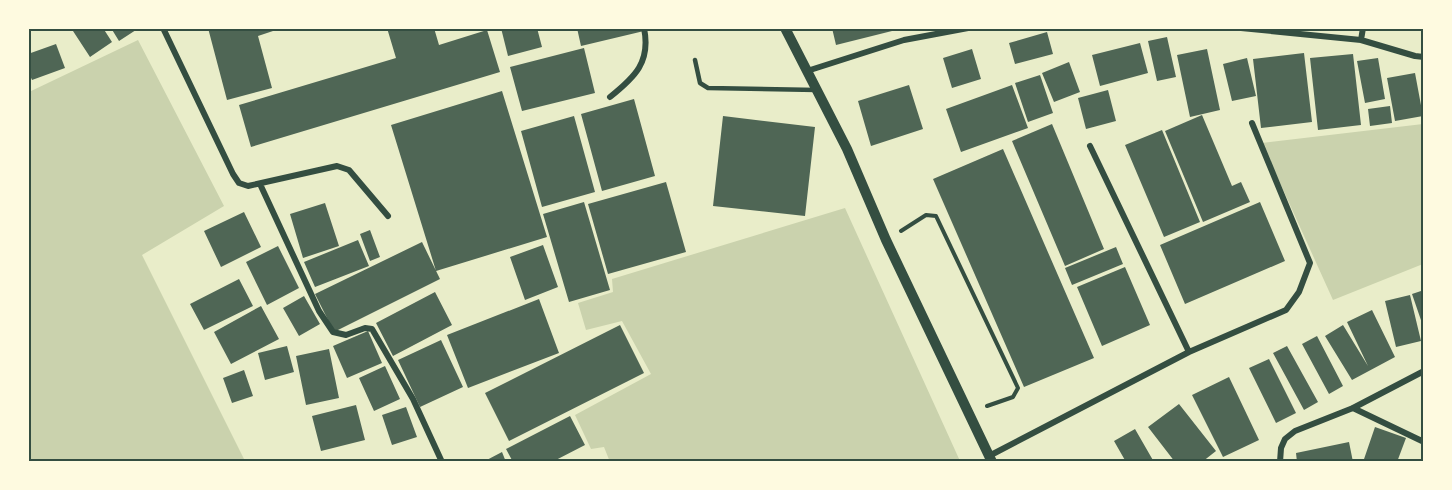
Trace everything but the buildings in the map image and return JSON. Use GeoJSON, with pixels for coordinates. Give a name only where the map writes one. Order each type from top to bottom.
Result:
{"type":"FeatureCollection","features":[{"type":"Feature","properties":{"kind":"street"},"geometry":{"type":"LineString","coordinates":[[163,28],[239,183],[248,186],[260,184],[337,166],[349,170],[388,216]]}},
{"type":"Feature","properties":{"kind":"street"},"geometry":{"type":"LineString","coordinates":[[610,97],[626,84],[645,57],[647,44],[644,28]]}},
{"type":"Feature","properties":{"kind":"street"},"geometry":{"type":"LineString","coordinates":[[785,28],[847,149],[886,240],[990,459],[1189,352],[1286,310],[1299,292],[1310,263],[1252,123]]}},
{"type":"Feature","properties":{"kind":"street"},"geometry":{"type":"LineString","coordinates":[[806,71],[904,40],[968,28]]}},
{"type":"Feature","properties":{"kind":"street"},"geometry":{"type":"LineString","coordinates":[[1241,28],[1361,40],[1424,57]]}},
{"type":"Feature","properties":{"kind":"street"},"geometry":{"type":"LineString","coordinates":[[1361,40],[1363,29]]}},
{"type":"Feature","properties":{"kind":"street"},"geometry":{"type":"LineString","coordinates":[[1090,146],[1189,352]]}},
{"type":"Feature","properties":{"kind":"street"},"geometry":{"type":"LineString","coordinates":[[260,184],[319,311],[333,332],[346,335],[365,328],[372,329],[413,399],[442,462]]}},
{"type":"Feature","properties":{"kind":"street"},"geometry":{"type":"LineString","coordinates":[[1280,462],[1285,439],[1295,431],[1353,408],[1424,371]]}},
{"type":"Feature","properties":{"kind":"street"},"geometry":{"type":"LineString","coordinates":[[1353,408],[1424,442]]}},
{"type":"Feature","properties":{"kind":"lane"},"geometry":{"type":"LineString","coordinates":[[695,60],[700,82],[708,88],[817,90]]}},
{"type":"Feature","properties":{"kind":"path"},"geometry":{"type":"LineString","coordinates":[[886,240],[926,215],[936,216],[1014,377],[1018,388],[1013,397],[969,412]]}},
{"type":"Feature","properties":{"kind":"green space"},"geometry":{"type":"Polygon","coordinates":[[[138,40],[224,206],[142,255],[245,461],[29,461],[29,92],[138,40]]]}},
{"type":"Feature","properties":{"kind":"green space"},"geometry":{"type":"Polygon","coordinates":[[[1423,124],[1423,264],[1333,300],[1262,143],[1423,124]]]}},
{"type":"Feature","properties":{"kind":"green space"},"geometry":{"type":"Polygon","coordinates":[[[845,208],[960,461],[610,462],[604,447],[591,449],[575,415],[651,374],[622,321],[586,330],[578,303],[613,292],[612,279],[845,208]]]}}]}
